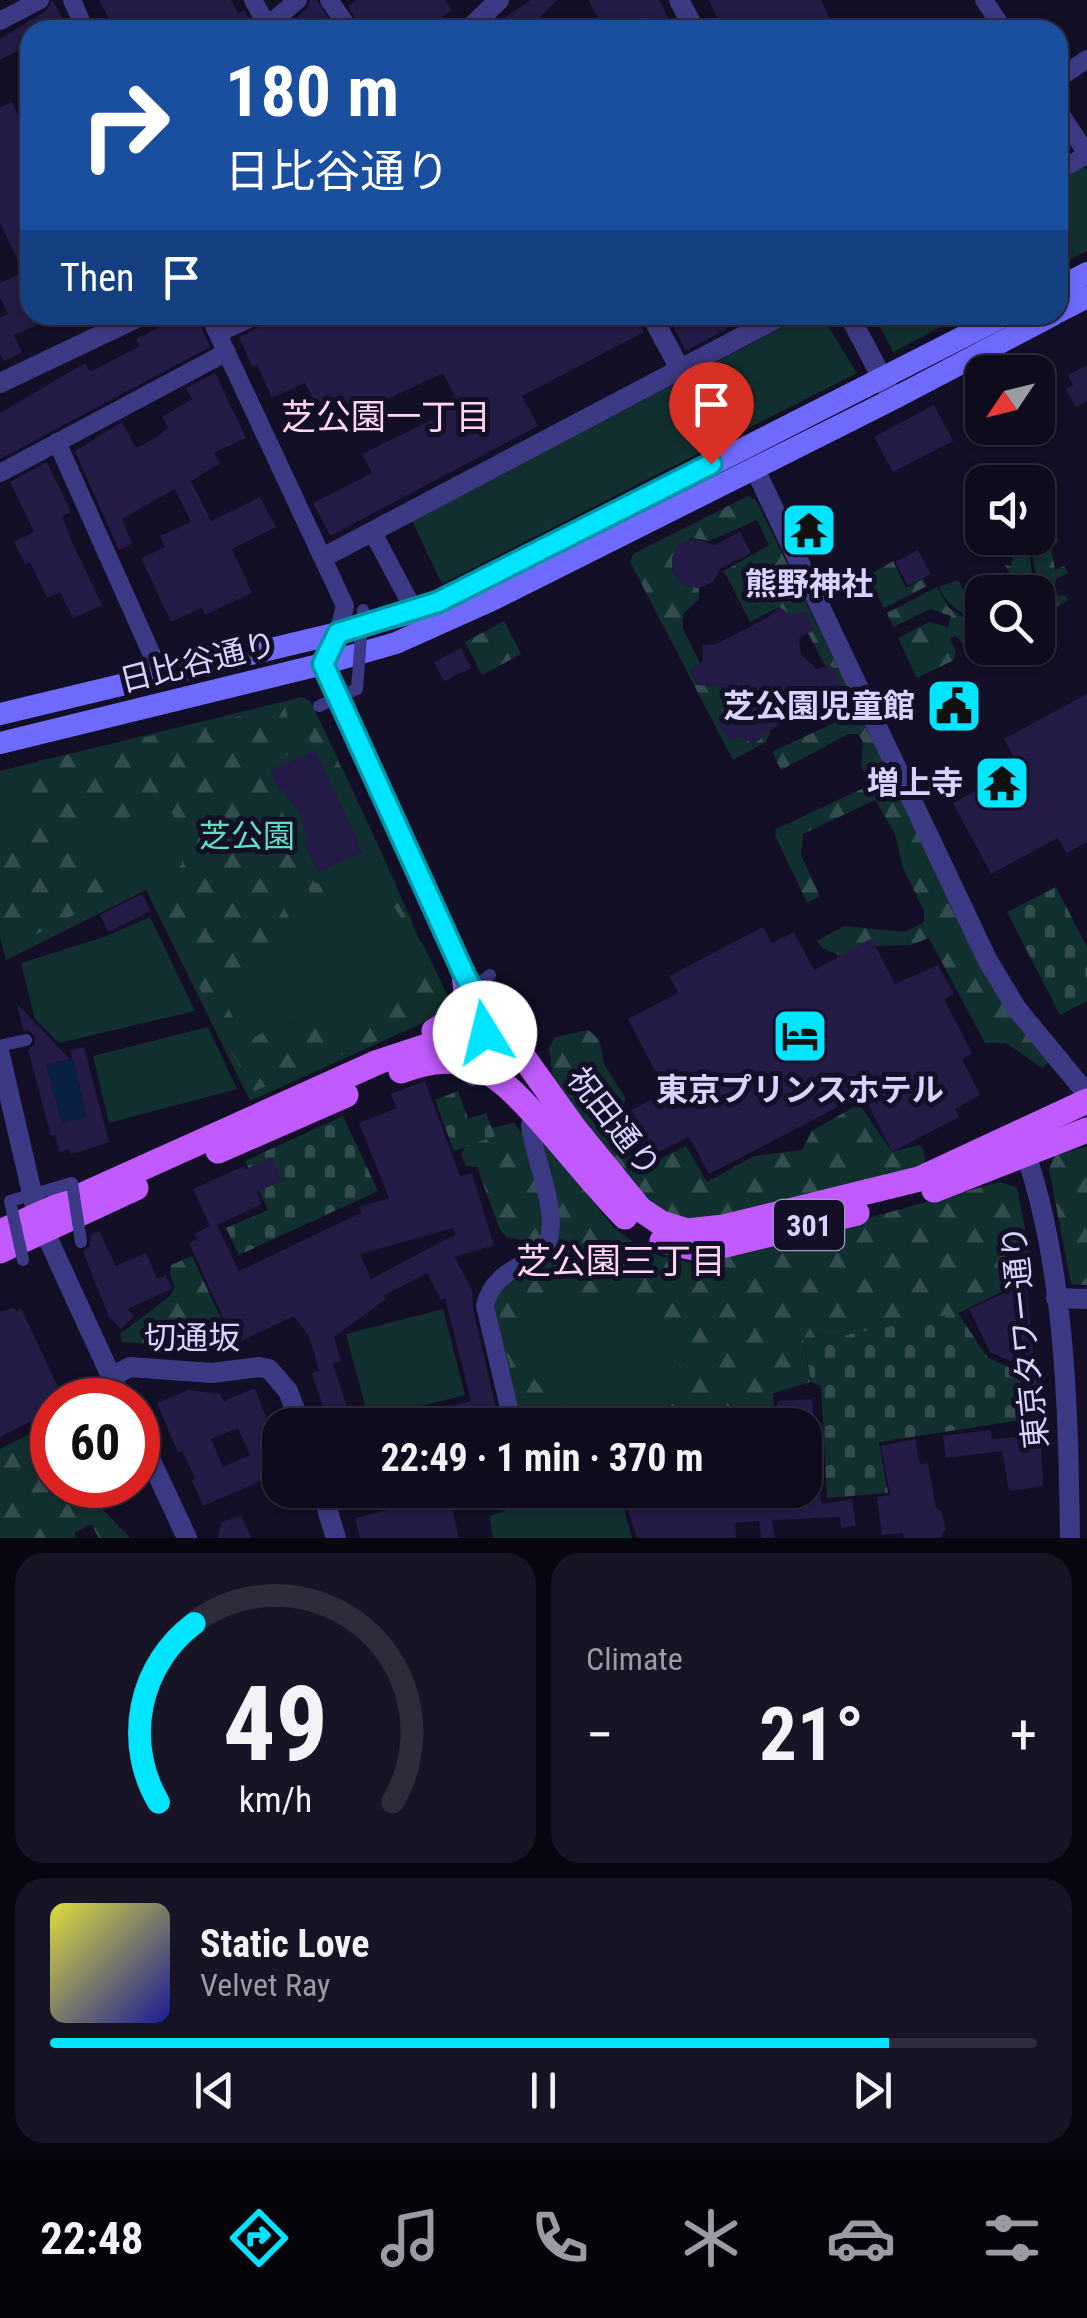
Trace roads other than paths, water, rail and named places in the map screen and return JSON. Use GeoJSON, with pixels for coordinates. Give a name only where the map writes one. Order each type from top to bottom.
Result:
{"type":"FeatureCollection","features":[{"type":"Feature","properties":{"kind":"main road","name":"日比谷通り"},"geometry":{"type":"LineString","coordinates":[[0,744],[323,664],[396,643],[453,620],[754,467],[990,325]]}},
{"type":"Feature","properties":{"kind":"main road","name":"日比谷通り"},"geometry":{"type":"LineString","coordinates":[[0,714],[414,612],[1031,325]]}},
{"type":"Feature","properties":{"kind":"main road"},"geometry":{"type":"LineString","coordinates":[[323,664],[338,633]]}},
{"type":"Feature","properties":{"kind":"main road"},"geometry":{"type":"LineString","coordinates":[[299,642],[315,650],[323,664]]}},
{"type":"Feature","properties":{"kind":"main road"},"geometry":{"type":"LineString","coordinates":[[378,1062],[394,1048],[442,1028],[462,1014],[477,974]]}},
{"type":"Feature","properties":{"kind":"main road","name":"祝田通り"},"geometry":{"type":"LineString","coordinates":[[12,1256],[41,1223],[378,1062],[472,1031],[498,1038],[522,1055],[574,1129],[640,1208],[661,1223],[686,1231],[724,1227],[919,1179],[1022,1143],[1087,1130]]}},
{"type":"Feature","properties":{"kind":"main road"},"geometry":{"type":"LineString","coordinates":[[423,1064],[498,1038],[502,1055],[562,1141]]}},
{"type":"Feature","properties":{"kind":"main road","name":"祝田通り"},"geometry":{"type":"LineString","coordinates":[[0,1232],[41,1223],[423,1064],[456,1062],[483,1070],[508,1084],[630,1222],[672,1245],[698,1249],[902,1201],[1022,1143],[1087,1098]]}},
{"type":"Feature","properties":{"kind":"street"},"geometry":{"type":"LineString","coordinates":[[0,21],[40,0]]}},
{"type":"Feature","properties":{"kind":"street"},"geometry":{"type":"LineString","coordinates":[[274,20],[298,0]]}},
{"type":"Feature","properties":{"kind":"street"},"geometry":{"type":"LineString","coordinates":[[478,20],[499,0]]}},
{"type":"Feature","properties":{"kind":"street"},"geometry":{"type":"LineString","coordinates":[[1068,126],[1087,155]]}},
{"type":"Feature","properties":{"kind":"street"},"geometry":{"type":"LineString","coordinates":[[0,383],[122,325]]}},
{"type":"Feature","properties":{"kind":"street"},"geometry":{"type":"LineString","coordinates":[[214,325],[346,606],[338,633]]}},
{"type":"Feature","properties":{"kind":"street"},"geometry":{"type":"LineString","coordinates":[[218,333],[236,325]]}},
{"type":"Feature","properties":{"kind":"street"},"geometry":{"type":"LineString","coordinates":[[656,325],[680,369]]}},
{"type":"Feature","properties":{"kind":"street"},"geometry":{"type":"LineString","coordinates":[[324,556],[764,325]]}},
{"type":"Feature","properties":{"kind":"street"},"geometry":{"type":"LineString","coordinates":[[854,325],[888,389]]}},
{"type":"Feature","properties":{"kind":"street"},"geometry":{"type":"LineString","coordinates":[[0,473],[226,352]]}},
{"type":"Feature","properties":{"kind":"street"},"geometry":{"type":"LineString","coordinates":[[57,442],[161,676]]}},
{"type":"Feature","properties":{"kind":"street"},"geometry":{"type":"LineString","coordinates":[[754,467],[988,961],[1017,1008],[1087,1098]]}},
{"type":"Feature","properties":{"kind":"street"},"geometry":{"type":"LineString","coordinates":[[372,531],[414,612]]}},
{"type":"Feature","properties":{"kind":"street"},"geometry":{"type":"LineString","coordinates":[[319,706],[357,689],[363,610]]}},
{"type":"Feature","properties":{"kind":"street"},"geometry":{"type":"LineString","coordinates":[[323,664],[477,974],[498,1038]]}},
{"type":"Feature","properties":{"kind":"street"},"geometry":{"type":"LineString","coordinates":[[472,1080],[454,1002],[477,974]]}},
{"type":"Feature","properties":{"kind":"street"},"geometry":{"type":"LineString","coordinates":[[0,1046],[26,1040]]}},
{"type":"Feature","properties":{"kind":"street"},"geometry":{"type":"LineString","coordinates":[[0,1055],[41,1223],[111,1377]]}},
{"type":"Feature","properties":{"kind":"street"},"geometry":{"type":"LineString","coordinates":[[509,1408],[485,1306],[488,1289],[548,1244],[549,1214],[530,1124],[537,1117]]}},
{"type":"Feature","properties":{"kind":"street","name":"東京タワー通り"},"geometry":{"type":"LineString","coordinates":[[1022,1143],[1035,1177],[1056,1298],[1070,1538]]}},
{"type":"Feature","properties":{"kind":"street"},"geometry":{"type":"LineString","coordinates":[[12,1256],[10,1200],[72,1184],[80,1242]]}},
{"type":"Feature","properties":{"kind":"street"},"geometry":{"type":"LineString","coordinates":[[1056,1298],[1087,1300]]}},
{"type":"Feature","properties":{"kind":"street","name":"切通坂"},"geometry":{"type":"LineString","coordinates":[[111,1377],[130,1368],[149,1366],[212,1373],[259,1367],[269,1369],[288,1391],[294,1408]]}},
{"type":"Feature","properties":{"kind":"street"},"geometry":{"type":"LineString","coordinates":[[160,1480],[187,1538]]}},
{"type":"Feature","properties":{"kind":"street"},"geometry":{"type":"LineString","coordinates":[[327,1508],[336,1538]]}},
{"type":"Feature","properties":{"kind":"water"},"geometry":{"type":"Polygon","coordinates":[[[72,1059],[87,1117],[62,1123],[46,1065],[72,1059]]]}},
{"type":"Feature","properties":{"kind":"place","name":"熊野神社"},"geometry":{"type":"Point","coordinates":[809,530]}},
{"type":"Feature","properties":{"kind":"place","name":"芝公園児童館"},"geometry":{"type":"Point","coordinates":[954,706]}},
{"type":"Feature","properties":{"kind":"place","name":"増上寺"},"geometry":{"type":"Point","coordinates":[1002,783]}},
{"type":"Feature","properties":{"kind":"place","name":"東京プリンスホテル"},"geometry":{"type":"Point","coordinates":[800,1036]}},
{"type":"Feature","properties":{"kind":"district","name":"芝公園一丁目"},"geometry":{"type":"Point","coordinates":[386,417]}},
{"type":"Feature","properties":{"kind":"district","name":"芝公園三丁目"},"geometry":{"type":"Point","coordinates":[621,1261]}},
{"type":"Feature","properties":{"kind":"park label","name":"芝公園"},"geometry":{"type":"Point","coordinates":[247,836]}}]}
